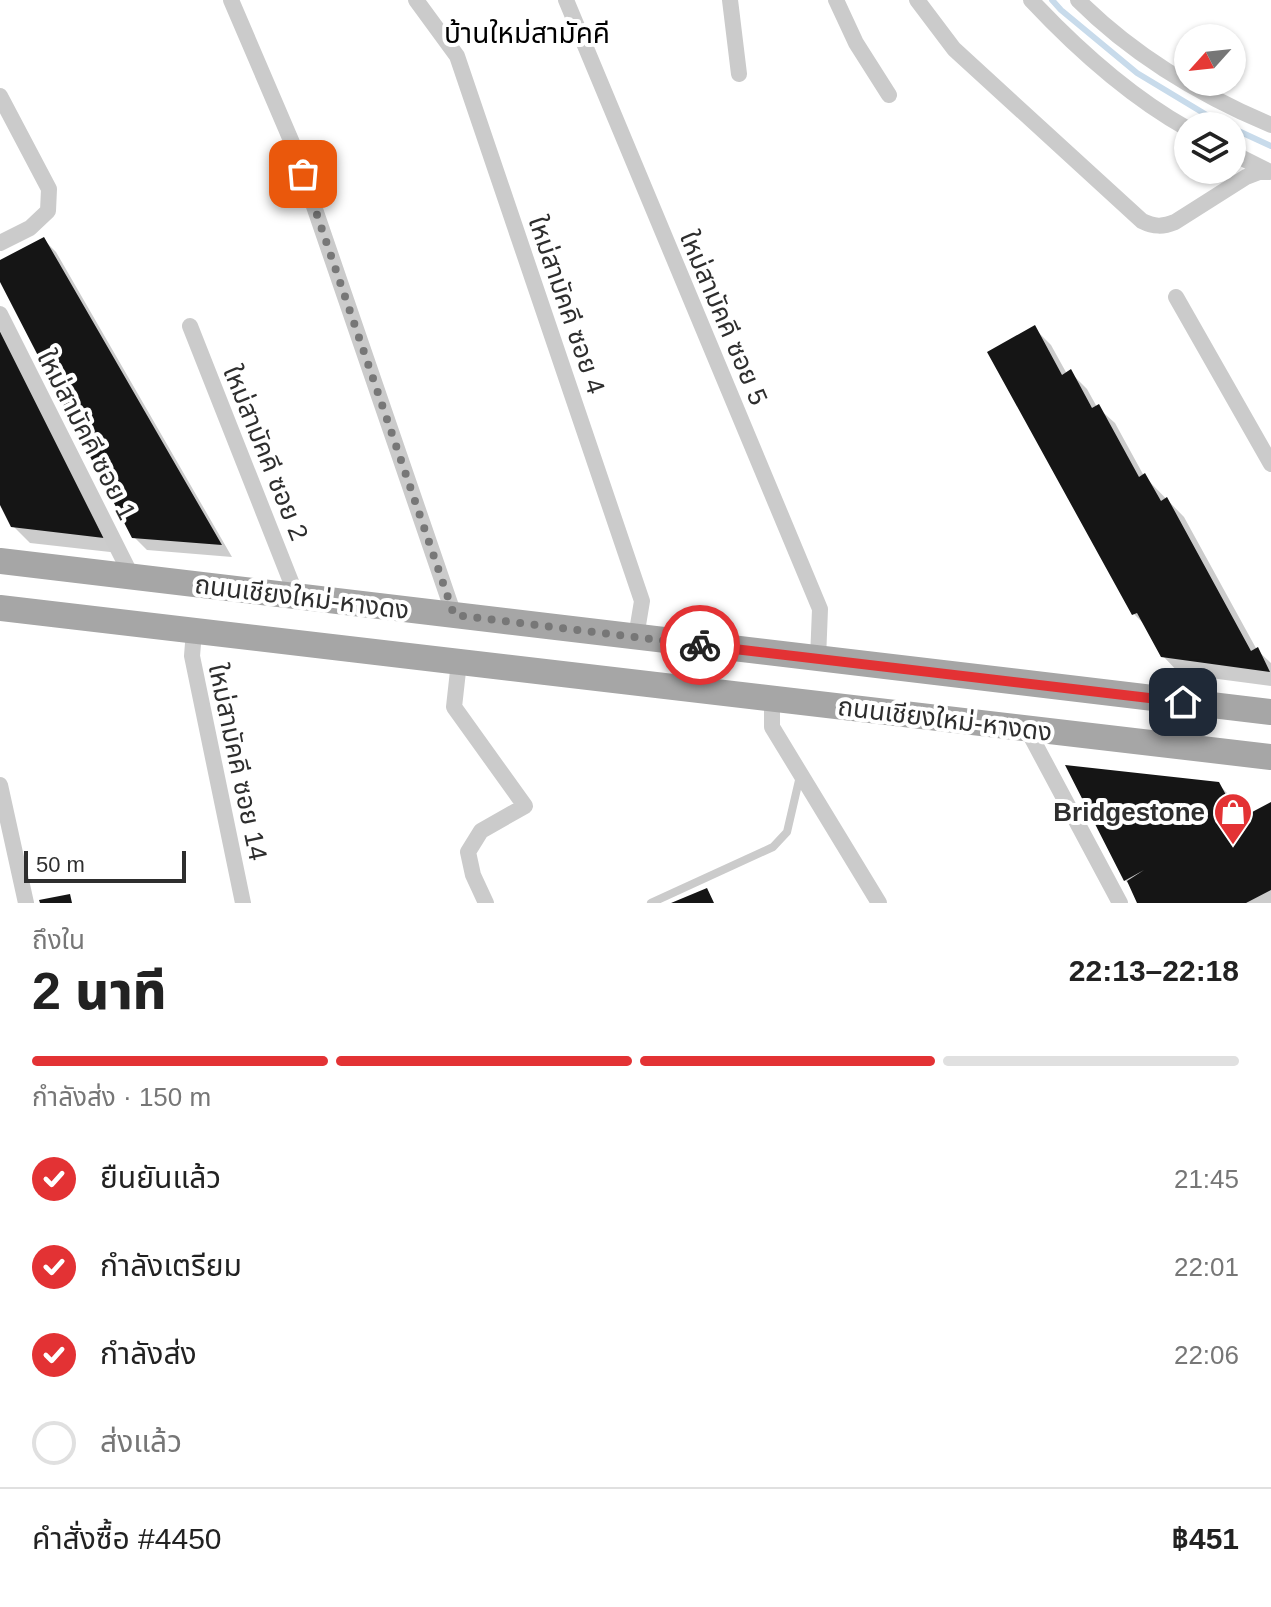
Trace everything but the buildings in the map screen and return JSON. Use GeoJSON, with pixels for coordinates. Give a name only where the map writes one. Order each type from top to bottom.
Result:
{"type":"FeatureCollection","features":[{"type":"Feature","properties":{"kind":"main road","name":"ถนนเชียงใหม่-หางดง"},"geometry":{"type":"LineString","coordinates":[[0,561],[1271,712]]}},
{"type":"Feature","properties":{"kind":"main road","name":"ถนนเชียงใหม่-หางดง"},"geometry":{"type":"LineString","coordinates":[[0,608],[1027,729],[1268,762]]}},
{"type":"Feature","properties":{"kind":"street"},"geometry":{"type":"LineString","coordinates":[[231,0],[293,145],[454,615]]}},
{"type":"Feature","properties":{"kind":"street","name":"ใหม่สามัคคี ซอย 4"},"geometry":{"type":"LineString","coordinates":[[416,0],[457,56],[642,601],[636,637]]}},
{"type":"Feature","properties":{"kind":"street","name":"ใหม่สามัคคี ซอย 5"},"geometry":{"type":"LineString","coordinates":[[566,0],[820,609],[818,659]]}},
{"type":"Feature","properties":{"kind":"street"},"geometry":{"type":"LineString","coordinates":[[730,0],[739,74]]}},
{"type":"Feature","properties":{"kind":"street"},"geometry":{"type":"LineString","coordinates":[[836,0],[856,43],[889,95]]}},
{"type":"Feature","properties":{"kind":"street"},"geometry":{"type":"LineString","coordinates":[[917,0],[954,49],[1150,225],[1175,222],[1246,177],[1270,172]]}},
{"type":"Feature","properties":{"kind":"street"},"geometry":{"type":"LineString","coordinates":[[1031,0],[1101,67],[1174,120]]}},
{"type":"Feature","properties":{"kind":"street"},"geometry":{"type":"LineString","coordinates":[[1078,0],[1113,32],[1176,77],[1271,125]]}},
{"type":"Feature","properties":{"kind":"street"},"geometry":{"type":"LineString","coordinates":[[0,96],[49,189],[48,211],[30,228],[0,243]]}},
{"type":"Feature","properties":{"kind":"street"},"geometry":{"type":"LineString","coordinates":[[1246,160],[1270,172]]}},
{"type":"Feature","properties":{"kind":"street"},"geometry":{"type":"LineString","coordinates":[[1176,297],[1271,464]]}},
{"type":"Feature","properties":{"kind":"street","name":"ใหม่สามัคคี ซอย 1"},"geometry":{"type":"LineString","coordinates":[[0,314],[132,577]]}},
{"type":"Feature","properties":{"kind":"street","name":"ใหม่สามัคคี ซอย 2"},"geometry":{"type":"LineString","coordinates":[[190,326],[297,597]]}},
{"type":"Feature","properties":{"kind":"street","name":"ใหม่สามัคคี ซอย 14"},"geometry":{"type":"LineString","coordinates":[[194,631],[192,656],[243,903]]}},
{"type":"Feature","properties":{"kind":"street"},"geometry":{"type":"LineString","coordinates":[[459,662],[454,707],[525,806],[481,831],[468,852],[473,875],[486,903]]}},
{"type":"Feature","properties":{"kind":"street"},"geometry":{"type":"LineString","coordinates":[[772,699],[772,727],[879,903]]}},
{"type":"Feature","properties":{"kind":"street"},"geometry":{"type":"LineString","coordinates":[[1027,729],[1120,903]]}},
{"type":"Feature","properties":{"kind":"street"},"geometry":{"type":"LineString","coordinates":[[0,785],[26,903]]}},
{"type":"Feature","properties":{"kind":"lane"},"geometry":{"type":"LineString","coordinates":[[651,903],[773,847],[787,832],[800,774]]}},
{"type":"Feature","properties":{"kind":"waterway"},"geometry":{"type":"LineString","coordinates":[[1052,0],[1137,73],[1202,112]]}},
{"type":"Feature","properties":{"kind":"waterway"},"geometry":{"type":"LineString","coordinates":[[1246,134],[1271,146]]}},
{"type":"Feature","properties":{"kind":"way so far"},"geometry":{"type":"LineString","coordinates":[[303,174],[454,615],[700,645]]}},
{"type":"Feature","properties":{"kind":"place","name":"Bridgestone"},"geometry":{"type":"Point","coordinates":[1233,846]}},
{"type":"Feature","properties":{"kind":"district","name":"บ้านใหม่สามัคคี"},"geometry":{"type":"Point","coordinates":[527,33]}},
{"type":"Feature","properties":{"kind":"route"},"geometry":{"type":"LineString","coordinates":[[700,645],[1183,702]]}}]}
